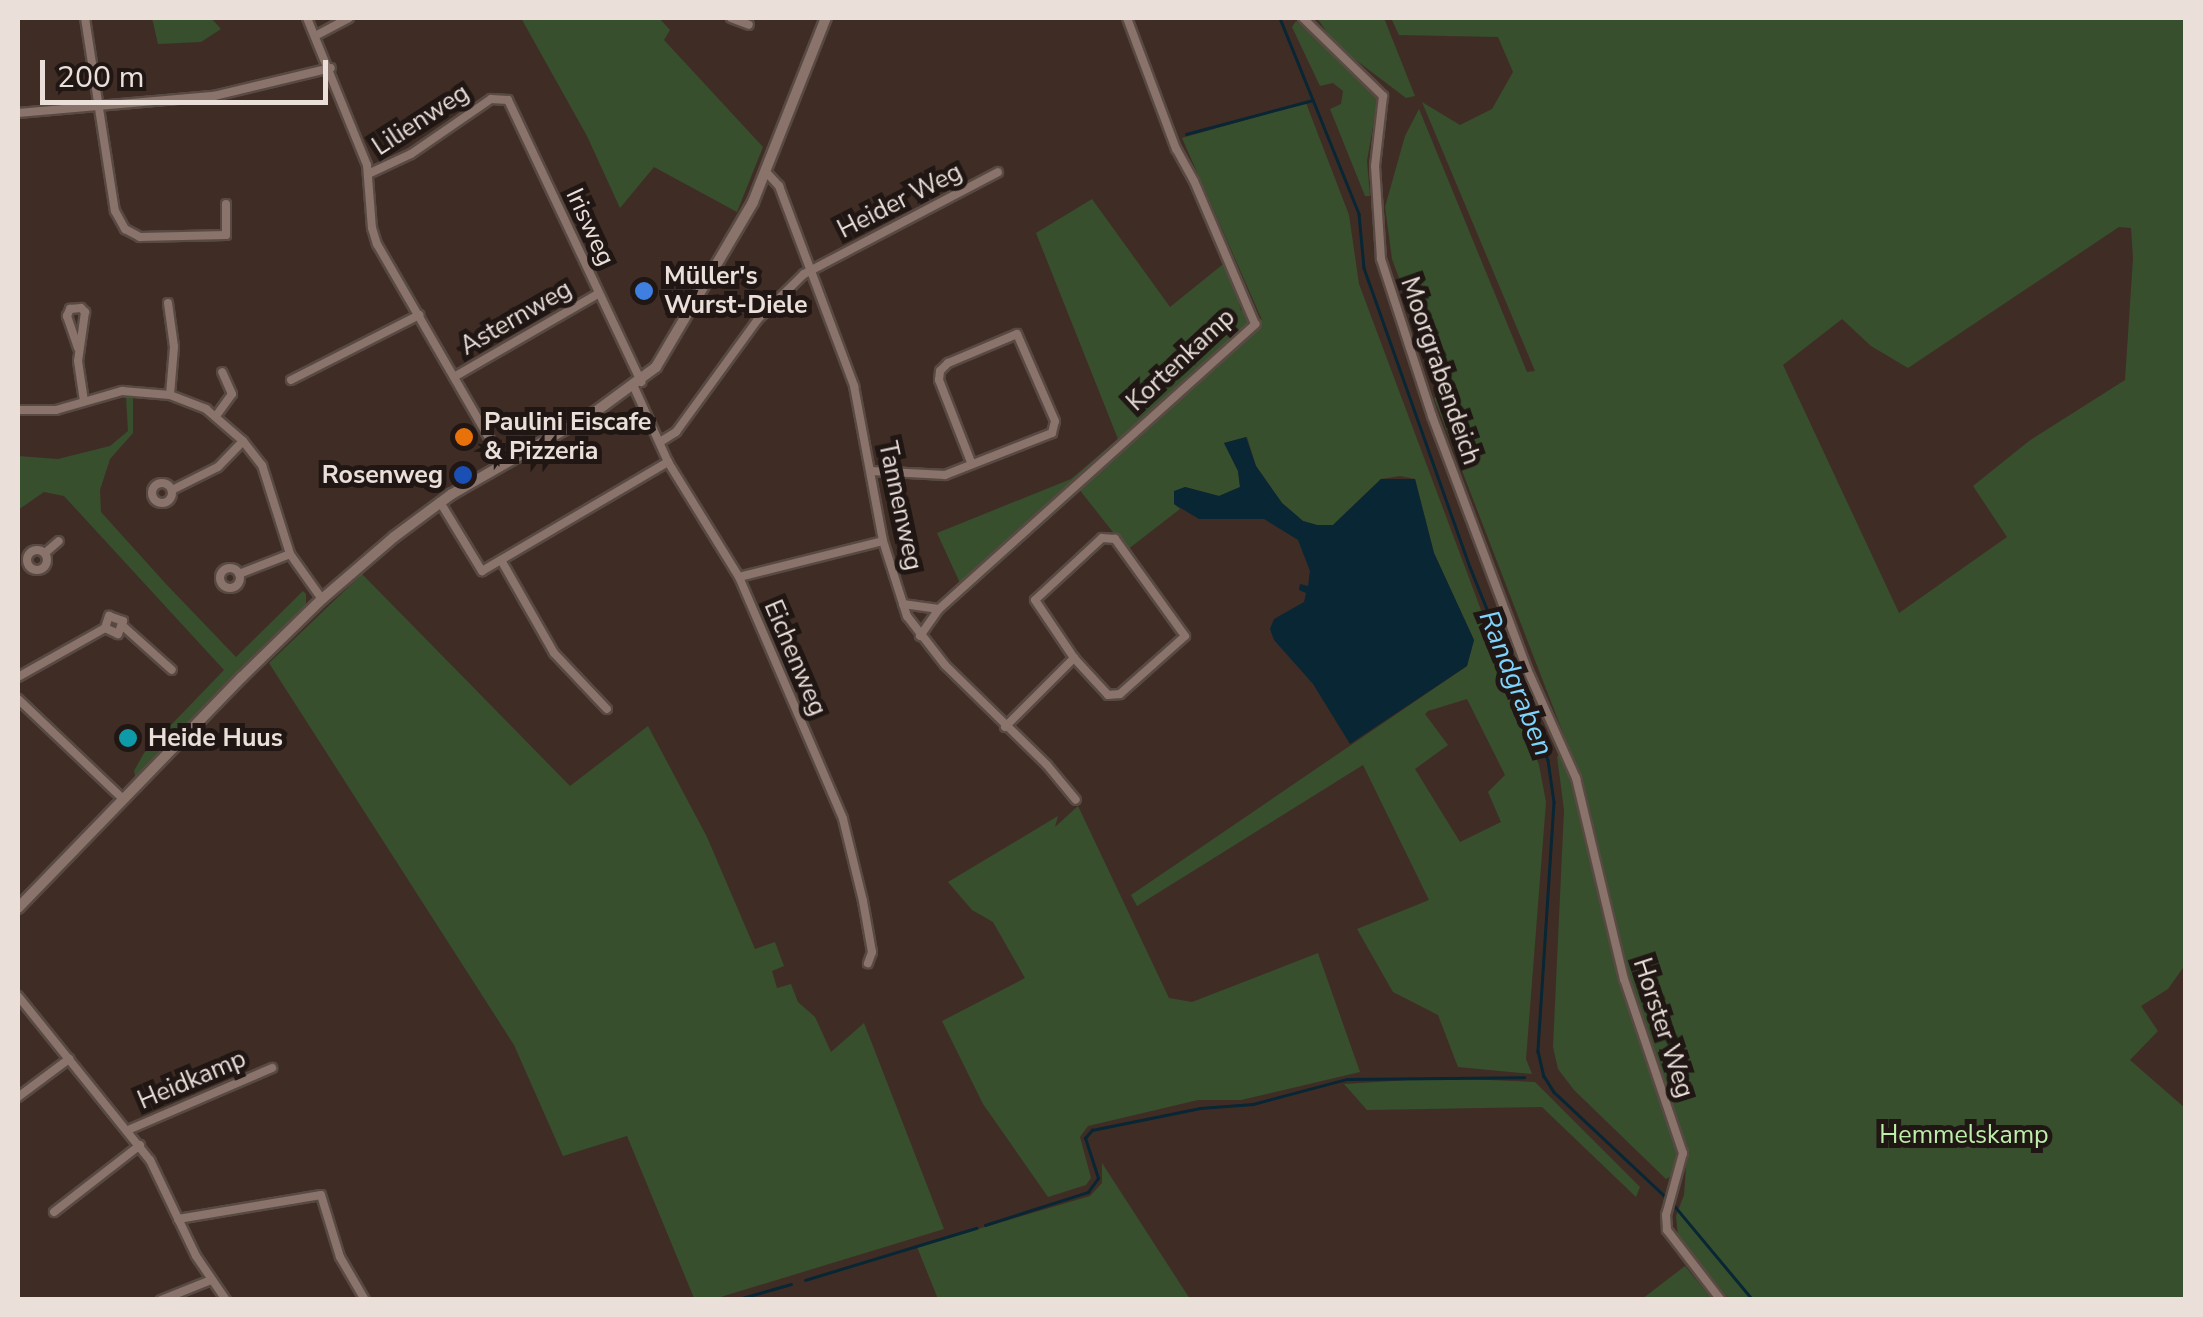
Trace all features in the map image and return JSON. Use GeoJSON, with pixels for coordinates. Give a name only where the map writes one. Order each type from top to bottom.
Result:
{"type":"FeatureCollection","features":[{"type":"Feature","properties":{"kind":"street"},"geometry":{"type":"LineString","coordinates":[[84,18],[115,211],[125,229],[140,237],[226,235],[226,204]]}},
{"type":"Feature","properties":{"kind":"street"},"geometry":{"type":"LineString","coordinates":[[307,18],[331,68],[368,174],[373,233],[504,464]]}},
{"type":"Feature","properties":{"kind":"street"},"geometry":{"type":"LineString","coordinates":[[317,36],[349,18]]}},
{"type":"Feature","properties":{"kind":"street"},"geometry":{"type":"LineString","coordinates":[[731,18],[749,25]]}},
{"type":"Feature","properties":{"kind":"street"},"geometry":{"type":"LineString","coordinates":[[18,908],[322,599],[440,502],[638,384],[668,352],[767,173],[826,18]]}},
{"type":"Feature","properties":{"kind":"street","name":"Kortenkamp"},"geometry":{"type":"LineString","coordinates":[[920,636],[939,609],[1254,324],[1194,181],[1176,149],[1127,18]]}},
{"type":"Feature","properties":{"kind":"street","name":"Moorgrabendeich"},"geometry":{"type":"LineString","coordinates":[[1303,18],[1383,96],[1375,166],[1381,259],[1432,416],[1527,669],[1566,752]]}},
{"type":"Feature","properties":{"kind":"street"},"geometry":{"type":"LineString","coordinates":[[18,113],[214,96],[331,68]]}},
{"type":"Feature","properties":{"kind":"street","name":"Lilienweg"},"geometry":{"type":"LineString","coordinates":[[368,174],[411,154],[495,97]]}},
{"type":"Feature","properties":{"kind":"street","name":"Irisweg"},"geometry":{"type":"LineString","coordinates":[[495,97],[504,98],[510,105],[638,384]]}},
{"type":"Feature","properties":{"kind":"street","name":"Heider Weg"},"geometry":{"type":"LineString","coordinates":[[660,442],[676,432],[758,320],[810,269],[998,172]]}},
{"type":"Feature","properties":{"kind":"street","name":"Tannenweg"},"geometry":{"type":"LineString","coordinates":[[767,173],[780,186],[854,386],[883,541],[903,604],[920,636],[1006,727],[1047,764],[1076,800]]}},
{"type":"Feature","properties":{"kind":"street","name":"Asternweg"},"geometry":{"type":"LineString","coordinates":[[454,377],[598,294]]}},
{"type":"Feature","properties":{"kind":"street"},"geometry":{"type":"LineString","coordinates":[[168,302],[174,347],[170,395]]}},
{"type":"Feature","properties":{"kind":"street"},"geometry":{"type":"LineString","coordinates":[[78,348],[85,312],[81,308],[70,310],[67,316],[78,348],[84,402]]}},
{"type":"Feature","properties":{"kind":"street"},"geometry":{"type":"LineString","coordinates":[[292,380],[418,316]]}},
{"type":"Feature","properties":{"kind":"street"},"geometry":{"type":"LineString","coordinates":[[871,471],[946,475],[1054,430],[1055,421],[1017,334],[940,371],[939,380],[971,462]]}},
{"type":"Feature","properties":{"kind":"street"},"geometry":{"type":"LineString","coordinates":[[216,416],[232,394],[222,372]]}},
{"type":"Feature","properties":{"kind":"street","name":"Eichenweg"},"geometry":{"type":"LineString","coordinates":[[638,384],[668,462],[739,576],[843,819],[869,935],[868,962]]}},
{"type":"Feature","properties":{"kind":"street"},"geometry":{"type":"LineString","coordinates":[[18,410],[46,412],[113,392],[170,395],[216,416],[243,441],[270,479],[290,554],[322,599]]}},
{"type":"Feature","properties":{"kind":"street"},"geometry":{"type":"LineString","coordinates":[[172,490],[218,468],[243,441]]}},
{"type":"Feature","properties":{"kind":"street"},"geometry":{"type":"LineString","coordinates":[[440,502],[482,571],[668,462]]}},
{"type":"Feature","properties":{"kind":"street"},"geometry":{"type":"LineString","coordinates":[[1102,538],[1115,539],[1185,636],[1120,694],[1108,695],[1074,658],[1035,600],[1102,538]]}},
{"type":"Feature","properties":{"kind":"street"},"geometry":{"type":"LineString","coordinates":[[28,562],[34,569],[44,567],[45,553],[59,541]]}},
{"type":"Feature","properties":{"kind":"street"},"geometry":{"type":"LineString","coordinates":[[739,576],[883,541]]}},
{"type":"Feature","properties":{"kind":"street"},"geometry":{"type":"LineString","coordinates":[[18,567],[28,562],[33,551],[45,553]]}},
{"type":"Feature","properties":{"kind":"street"},"geometry":{"type":"LineString","coordinates":[[240,574],[290,554]]}},
{"type":"Feature","properties":{"kind":"street"},"geometry":{"type":"LineString","coordinates":[[501,560],[554,653],[607,709]]}},
{"type":"Feature","properties":{"kind":"street"},"geometry":{"type":"LineString","coordinates":[[903,604],[939,609]]}},
{"type":"Feature","properties":{"kind":"street"},"geometry":{"type":"LineString","coordinates":[[18,677],[105,628],[112,615],[122,618],[124,627],[172,670]]}},
{"type":"Feature","properties":{"kind":"street"},"geometry":{"type":"LineString","coordinates":[[105,628],[115,634],[124,627]]}},
{"type":"Feature","properties":{"kind":"street"},"geometry":{"type":"LineString","coordinates":[[1006,727],[1074,658]]}},
{"type":"Feature","properties":{"kind":"street"},"geometry":{"type":"LineString","coordinates":[[18,699],[124,800]]}},
{"type":"Feature","properties":{"kind":"street","name":"Horster Weg"},"geometry":{"type":"LineString","coordinates":[[1566,752],[1576,778],[1624,979],[1683,1154],[1666,1216],[1667,1230],[1721,1300]]}},
{"type":"Feature","properties":{"kind":"street"},"geometry":{"type":"LineString","coordinates":[[18,996],[140,1145],[211,1280],[226,1300]]}},
{"type":"Feature","properties":{"kind":"street"},"geometry":{"type":"LineString","coordinates":[[18,1097],[69,1058]]}},
{"type":"Feature","properties":{"kind":"street","name":"Heidkamp"},"geometry":{"type":"LineString","coordinates":[[128,1130],[272,1068]]}},
{"type":"Feature","properties":{"kind":"street"},"geometry":{"type":"LineString","coordinates":[[54,1212],[140,1145]]}},
{"type":"Feature","properties":{"kind":"street"},"geometry":{"type":"LineString","coordinates":[[178,1219],[321,1195],[340,1257],[365,1300]]}},
{"type":"Feature","properties":{"kind":"street"},"geometry":{"type":"LineString","coordinates":[[161,1300],[211,1280]]}},
{"type":"Feature","properties":{"kind":"green space"},"geometry":{"type":"Polygon","coordinates":[[[152,18],[211,18],[221,29],[201,42],[158,44],[152,18]]]}},
{"type":"Feature","properties":{"kind":"green space"},"geometry":{"type":"Polygon","coordinates":[[[521,18],[659,18],[670,30],[664,40],[763,147],[737,212],[654,167],[620,208],[587,136],[521,18]]]}},
{"type":"Feature","properties":{"kind":"green space"},"geometry":{"type":"Polygon","coordinates":[[[1317,18],[1384,18],[1415,96],[1406,98],[1336,45],[1317,18]]]}},
{"type":"Feature","properties":{"kind":"green space","name":"Hemmelskamp"},"geometry":{"type":"Polygon","coordinates":[[[1391,18],[2185,18],[2185,965],[2168,989],[2141,1006],[2158,1031],[2130,1060],[2185,1108],[2185,1299],[1729,1299],[1678,1236],[1676,1216],[1684,1195],[1687,1153],[1628,978],[1580,777],[1434,398],[1442,395],[1392,259],[1385,207],[1405,136],[1419,109],[1527,372],[1535,371],[1422,102],[1460,125],[1492,109],[1513,72],[1498,37],[1399,35],[1391,18]],[[2119,227],[1908,368],[1871,346],[1842,319],[1783,365],[1899,613],[2007,537],[1973,486],[2029,441],[2125,380],[2133,258],[2131,228],[2119,227]]]}},
{"type":"Feature","properties":{"kind":"green space"},"geometry":{"type":"Polygon","coordinates":[[[1296,21],[1378,97],[1367,161],[1370,196],[1365,196],[1330,109],[1341,104],[1343,91],[1333,83],[1320,86],[1292,27],[1296,21]]]}},
{"type":"Feature","properties":{"kind":"green space"},"geometry":{"type":"Polygon","coordinates":[[[1306,103],[1349,215],[1359,284],[1539,765],[1546,802],[1526,1059],[1532,1074],[1458,1067],[1438,1015],[1393,992],[1357,929],[1429,900],[1363,765],[1137,906],[1131,895],[1467,666],[1474,640],[1434,553],[1415,479],[1381,479],[1333,525],[1317,525],[1303,521],[1282,503],[1256,466],[1247,437],[1224,443],[1238,471],[1240,487],[1219,496],[1185,487],[1174,504],[1180,509],[1127,550],[1075,484],[960,583],[937,533],[1071,479],[1118,439],[1036,233],[1092,199],[1170,307],[1227,261],[1241,310],[1262,320],[1182,138],[1306,103]],[[1467,699],[1425,714],[1448,745],[1415,769],[1460,842],[1501,822],[1488,792],[1505,775],[1467,699]]]}},
{"type":"Feature","properties":{"kind":"green space"},"geometry":{"type":"Polygon","coordinates":[[[126,397],[133,397],[133,433],[110,459],[100,490],[101,512],[166,584],[236,657],[303,591],[306,594],[306,607],[136,780],[134,771],[144,753],[224,670],[64,496],[44,492],[18,510],[18,456],[58,459],[110,446],[128,431],[126,397]]]}},
{"type":"Feature","properties":{"kind":"green space"},"geometry":{"type":"Polygon","coordinates":[[[362,574],[570,786],[648,726],[707,837],[755,949],[775,942],[784,966],[772,971],[777,988],[791,984],[798,1002],[815,1017],[831,1052],[864,1023],[944,1229],[714,1299],[691,1299],[694,1298],[627,1136],[563,1156],[514,1045],[269,663],[362,574]]]}},
{"type":"Feature","properties":{"kind":"green space"},"geometry":{"type":"Polygon","coordinates":[[[1562,754],[1586,834],[1620,980],[1679,1154],[1675,1174],[1666,1179],[1574,1090],[1558,1069],[1553,1047],[1564,810],[1557,756],[1562,754]]]}},
{"type":"Feature","properties":{"kind":"green space"},"geometry":{"type":"Polygon","coordinates":[[[1078,806],[1169,998],[1192,1002],[1318,953],[1360,1072],[1241,1100],[1198,1100],[1088,1126],[1080,1137],[1091,1178],[1086,1185],[1048,1197],[983,1104],[942,1021],[1025,978],[993,922],[972,910],[948,882],[1058,816],[1055,827],[1078,806]]]}},
{"type":"Feature","properties":{"kind":"green space"},"geometry":{"type":"Polygon","coordinates":[[[1440,1078],[1535,1082],[1640,1187],[1636,1197],[1542,1107],[1367,1110],[1344,1084],[1440,1078]]]}},
{"type":"Feature","properties":{"kind":"green space"},"geometry":{"type":"Polygon","coordinates":[[[1102,1163],[1190,1299],[938,1299],[917,1247],[1090,1196],[1102,1183],[1102,1163]]]}},
{"type":"Feature","properties":{"kind":"green space"},"geometry":{"type":"Polygon","coordinates":[[[1685,1266],[1712,1299],[1642,1299],[1685,1266]]]}},
{"type":"Feature","properties":{"kind":"water"},"geometry":{"type":"Polygon","coordinates":[[[1246,437],[1256,466],[1282,503],[1303,521],[1317,525],[1333,525],[1381,479],[1415,479],[1434,553],[1474,640],[1467,666],[1350,744],[1313,684],[1274,640],[1270,629],[1274,619],[1304,602],[1306,593],[1299,590],[1300,584],[1308,586],[1310,571],[1298,540],[1264,519],[1199,519],[1174,504],[1174,491],[1185,487],[1219,496],[1240,487],[1238,471],[1224,443],[1246,437]]]}},
{"type":"Feature","properties":{"kind":"waterway","name":"Randgraben"},"geometry":{"type":"LineString","coordinates":[[1280,18],[1359,214],[1364,268],[1470,567],[1548,760],[1554,802],[1538,1051],[1544,1076],[1554,1092],[1667,1198]]}},
{"type":"Feature","properties":{"kind":"waterway"},"geometry":{"type":"LineString","coordinates":[[1186,134],[1313,100]]}},
{"type":"Feature","properties":{"kind":"waterway"},"geometry":{"type":"LineString","coordinates":[[985,1225],[1088,1192],[1098,1178],[1085,1138],[1092,1130],[1200,1108],[1253,1104],[1347,1079],[1524,1077]]}},
{"type":"Feature","properties":{"kind":"waterway","name":"Randgraben"},"geometry":{"type":"LineString","coordinates":[[1673,1204],[1753,1300]]}},
{"type":"Feature","properties":{"kind":"waterway"},"geometry":{"type":"LineString","coordinates":[[805,1280],[976,1228]]}},
{"type":"Feature","properties":{"kind":"waterway"},"geometry":{"type":"LineString","coordinates":[[735,1300],[791,1284]]}},
{"type":"Feature","properties":{"kind":"place","name":"Müller's Wurst-Diele"},"geometry":{"type":"Point","coordinates":[644,291]}},
{"type":"Feature","properties":{"kind":"place","name":"Paulini Eiscafe & Pizzeria"},"geometry":{"type":"Point","coordinates":[464,437]}},
{"type":"Feature","properties":{"kind":"place","name":"Rosenweg"},"geometry":{"type":"Point","coordinates":[463,475]}},
{"type":"Feature","properties":{"kind":"place","name":"Heide Huus"},"geometry":{"type":"Point","coordinates":[128,738]}}]}
